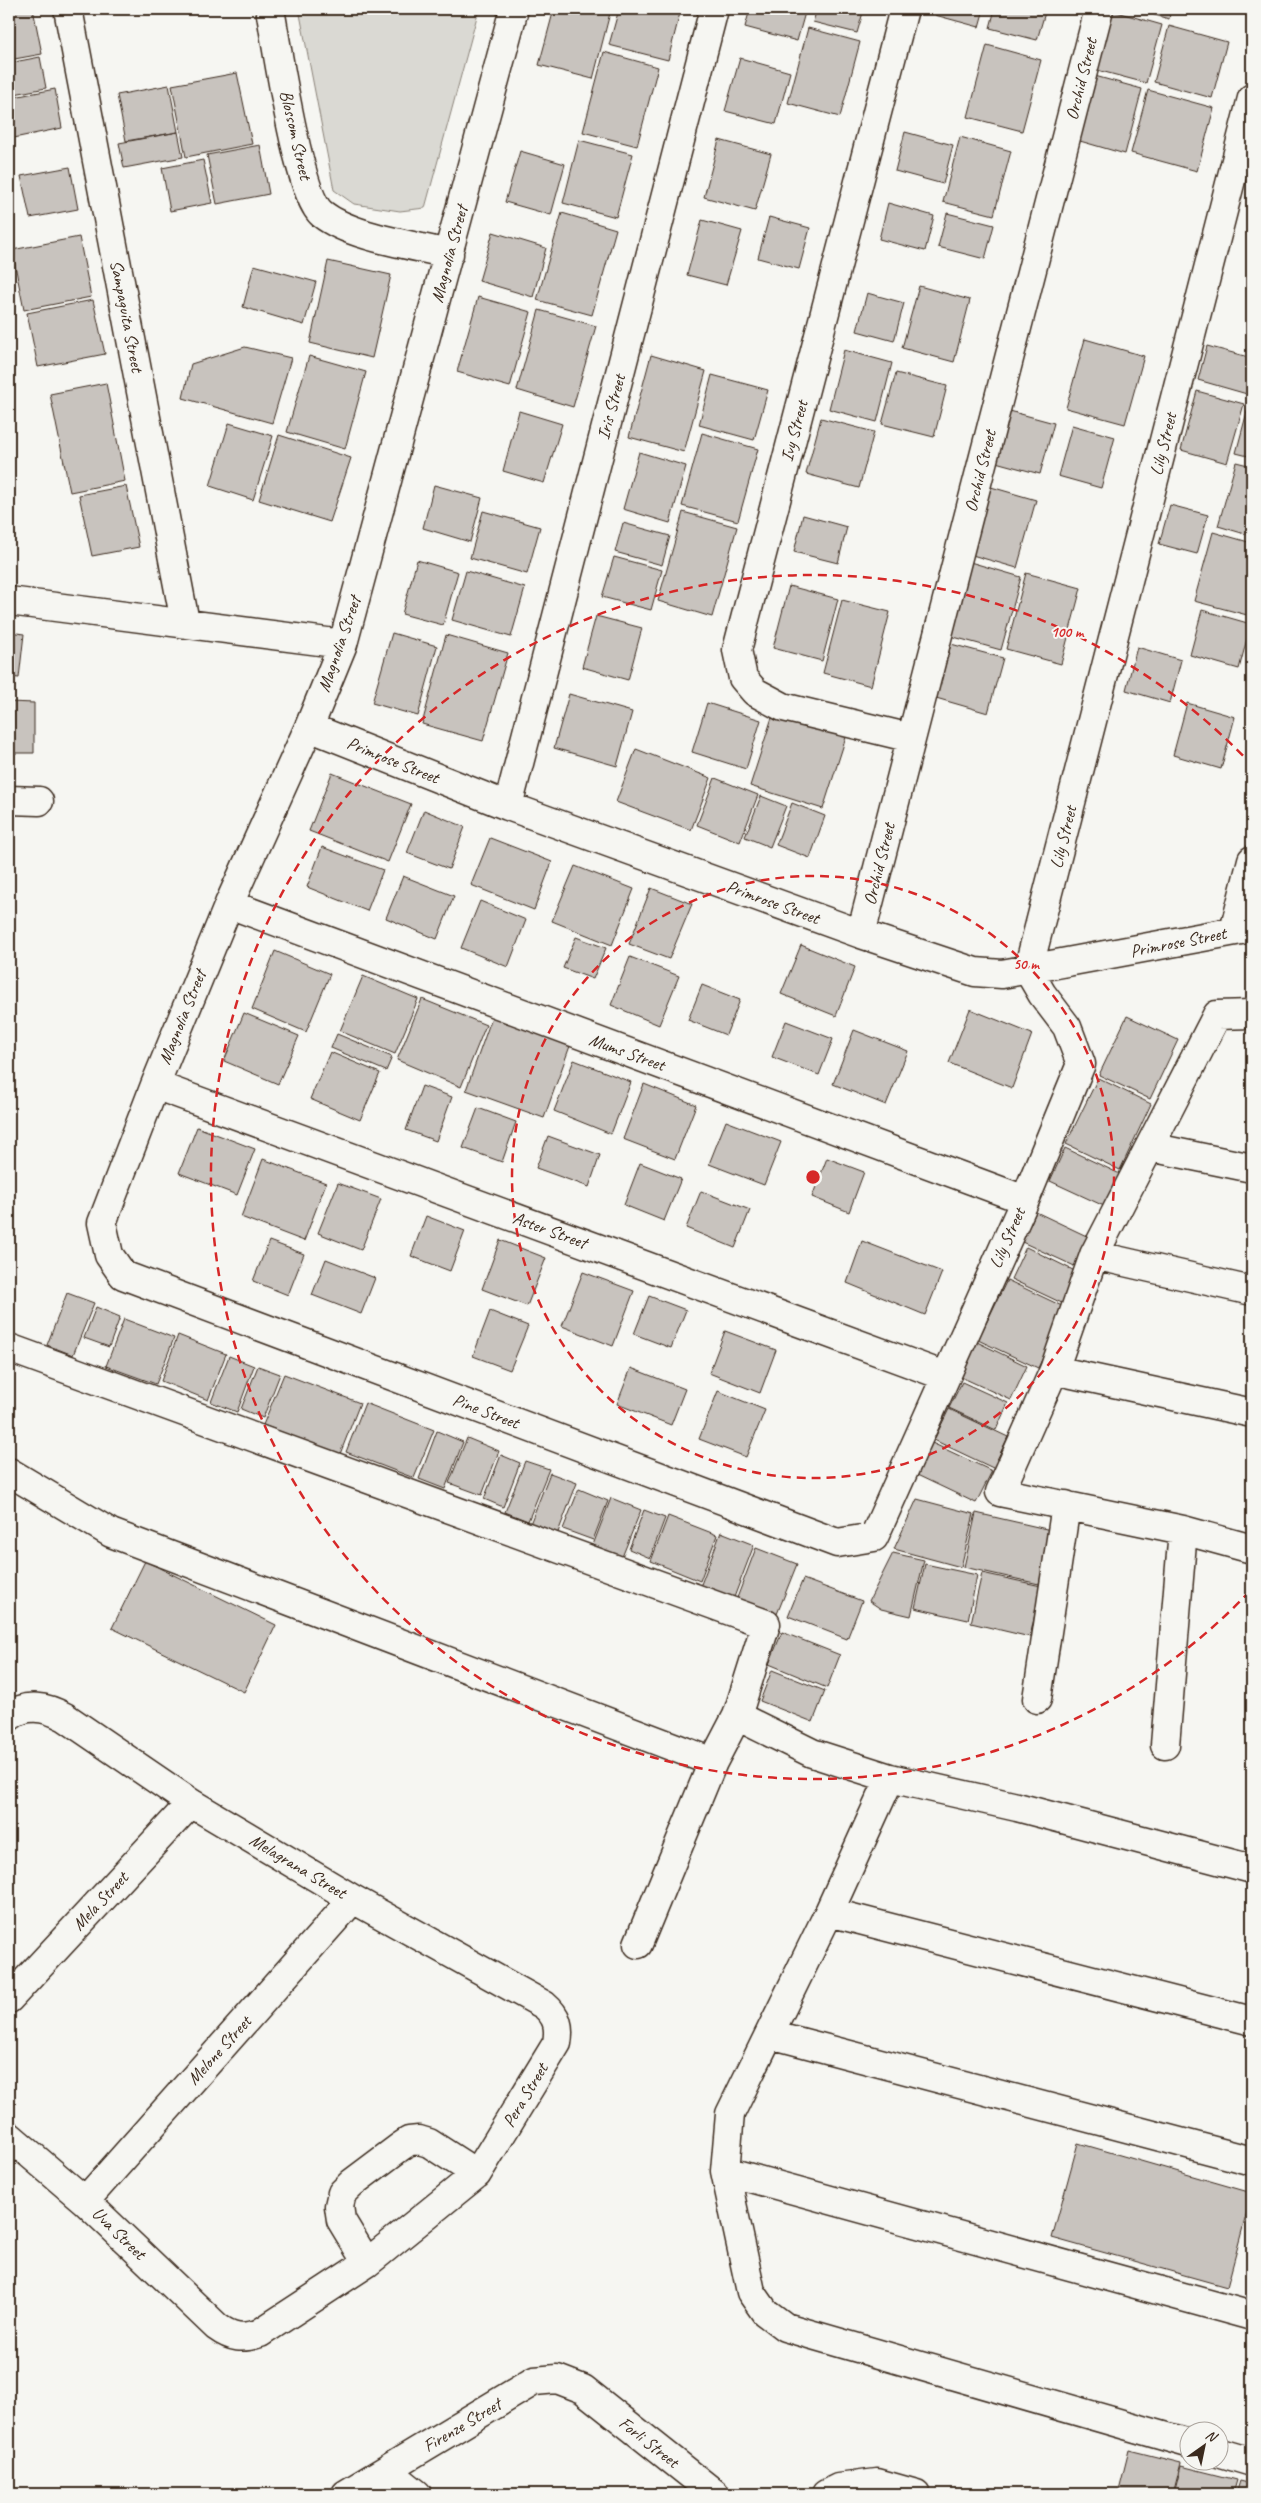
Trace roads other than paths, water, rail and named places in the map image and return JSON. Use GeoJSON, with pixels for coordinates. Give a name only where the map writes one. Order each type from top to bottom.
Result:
{"type":"FeatureCollection","features":[{"type":"Feature","properties":{"kind":"street","name":"Sampaguita Street"},"geometry":{"type":"LineString","coordinates":[[68,9],[185,622]]}},
{"type":"Feature","properties":{"kind":"street","name":"Blossom Street"},"geometry":{"type":"LineString","coordinates":[[270,9],[301,171],[321,213],[346,229],[449,254]]}},
{"type":"Feature","properties":{"kind":"street","name":"Magnolia Street"},"geometry":{"type":"LineString","coordinates":[[109,1255],[102,1222],[154,1085],[229,904],[309,727],[343,644],[514,9]]}},
{"type":"Feature","properties":{"kind":"street","name":"Iris Street"},"geometry":{"type":"LineString","coordinates":[[508,806],[714,9]]}},
{"type":"Feature","properties":{"kind":"street","name":"Ivy Street"},"geometry":{"type":"LineString","coordinates":[[904,9],[737,650],[744,678],[755,692],[783,707],[911,738]]}},
{"type":"Feature","properties":{"kind":"street","name":"Orchid Street"},"geometry":{"type":"LineString","coordinates":[[861,934],[1099,9]]}},
{"type":"Feature","properties":{"kind":"street","name":"Lily Street"},"geometry":{"type":"LineString","coordinates":[[874,1537],[1025,1200],[1081,1064],[1067,1027],[1042,994],[1028,970],[1252,98]]}},
{"type":"Feature","properties":{"kind":"street"},"geometry":{"type":"LineString","coordinates":[[9,600],[343,644]]}},
{"type":"Feature","properties":{"kind":"street","name":"Primrose Street"},"geometry":{"type":"LineString","coordinates":[[309,727],[508,806],[861,934],[975,972],[1002,974],[1028,970],[1243,930]]}},
{"type":"Feature","properties":{"kind":"street"},"geometry":{"type":"LineString","coordinates":[[9,800],[39,801]]}},
{"type":"Feature","properties":{"kind":"street"},"geometry":{"type":"LineString","coordinates":[[1243,930],[1252,860]]}},
{"type":"Feature","properties":{"kind":"street","name":"Mums Street"},"geometry":{"type":"LineString","coordinates":[[229,904],[1025,1200]]}},
{"type":"Feature","properties":{"kind":"street"},"geometry":{"type":"LineString","coordinates":[[1252,1014],[1217,1014],[1094,1256],[1054,1370],[1000,1492],[1183,1530],[1252,1549]]}},
{"type":"Feature","properties":{"kind":"street","name":"Aster Street"},"geometry":{"type":"LineString","coordinates":[[154,1085],[945,1376]]}},
{"type":"Feature","properties":{"kind":"street"},"geometry":{"type":"LineString","coordinates":[[1150,1146],[1252,1168]]}},
{"type":"Feature","properties":{"kind":"street","name":"Pine Street"},"geometry":{"type":"LineString","coordinates":[[109,1255],[123,1275],[837,1543],[874,1537]]}},
{"type":"Feature","properties":{"kind":"street"},"geometry":{"type":"LineString","coordinates":[[1094,1256],[1252,1291]]}},
{"type":"Feature","properties":{"kind":"street"},"geometry":{"type":"LineString","coordinates":[[9,1348],[766,1624],[737,1716],[713,1762],[638,1944]]}},
{"type":"Feature","properties":{"kind":"street"},"geometry":{"type":"LineString","coordinates":[[1054,1370],[1252,1413]]}},
{"type":"Feature","properties":{"kind":"street"},"geometry":{"type":"LineString","coordinates":[[9,1472],[111,1533],[713,1762]]}},
{"type":"Feature","properties":{"kind":"street"},"geometry":{"type":"LineString","coordinates":[[1037,1699],[1066,1505]]}},
{"type":"Feature","properties":{"kind":"street"},"geometry":{"type":"LineString","coordinates":[[1165,1744],[1183,1530]]}},
{"type":"Feature","properties":{"kind":"street","name":"Melagrana Street"},"geometry":{"type":"LineString","coordinates":[[9,1717],[16,1711],[37,1707],[50,1709],[191,1803],[353,1899],[544,2005],[552,2012]]}},
{"type":"Feature","properties":{"kind":"street"},"geometry":{"type":"LineString","coordinates":[[737,1716],[812,1752],[890,1778],[1017,1807],[1252,1869]]}},
{"type":"Feature","properties":{"kind":"street"},"geometry":{"type":"LineString","coordinates":[[890,1778],[829,1912],[730,2114],[725,2171],[751,2292],[765,2312],[784,2327],[1178,2440]]}},
{"type":"Feature","properties":{"kind":"street","name":"Mela Street"},"geometry":{"type":"LineString","coordinates":[[9,1999],[191,1803]]}},
{"type":"Feature","properties":{"kind":"street","name":"Melone Street"},"geometry":{"type":"LineString","coordinates":[[85,2201],[353,1899]]}},
{"type":"Feature","properties":{"kind":"street"},"geometry":{"type":"LineString","coordinates":[[829,1912],[1252,2021]]}},
{"type":"Feature","properties":{"kind":"street","name":"Pera Street"},"geometry":{"type":"LineString","coordinates":[[226,2334],[238,2338],[260,2333],[367,2263],[477,2174],[557,2043],[558,2021],[552,2012]]}},
{"type":"Feature","properties":{"kind":"street"},"geometry":{"type":"LineString","coordinates":[[770,2034],[1252,2161]]}},
{"type":"Feature","properties":{"kind":"street","name":"Uva Street"},"geometry":{"type":"LineString","coordinates":[[9,2136],[85,2201],[226,2334]]}},
{"type":"Feature","properties":{"kind":"street"},"geometry":{"type":"LineString","coordinates":[[367,2263],[341,2220],[339,2206],[342,2194],[352,2183],[409,2141],[419,2140],[429,2143],[477,2174]]}},
{"type":"Feature","properties":{"kind":"street"},"geometry":{"type":"LineString","coordinates":[[725,2171],[1252,2316]]}},
{"type":"Feature","properties":{"kind":"street","name":"Firenze Street"},"geometry":{"type":"LineString","coordinates":[[346,2494],[534,2381],[557,2379],[583,2389]]}},
{"type":"Feature","properties":{"kind":"street","name":"Forli Street"},"geometry":{"type":"LineString","coordinates":[[583,2389],[715,2494]]}},
{"type":"Feature","properties":{"kind":"street"},"geometry":{"type":"LineString","coordinates":[[1228,2455],[1252,2462]]}},
{"type":"Feature","properties":{"kind":"street"},"geometry":{"type":"LineString","coordinates":[[387,2470],[417,2494]]}},
{"type":"Feature","properties":{"kind":"street"},"geometry":{"type":"LineString","coordinates":[[826,2494],[838,2488],[877,2483],[916,2494]]}}]}
